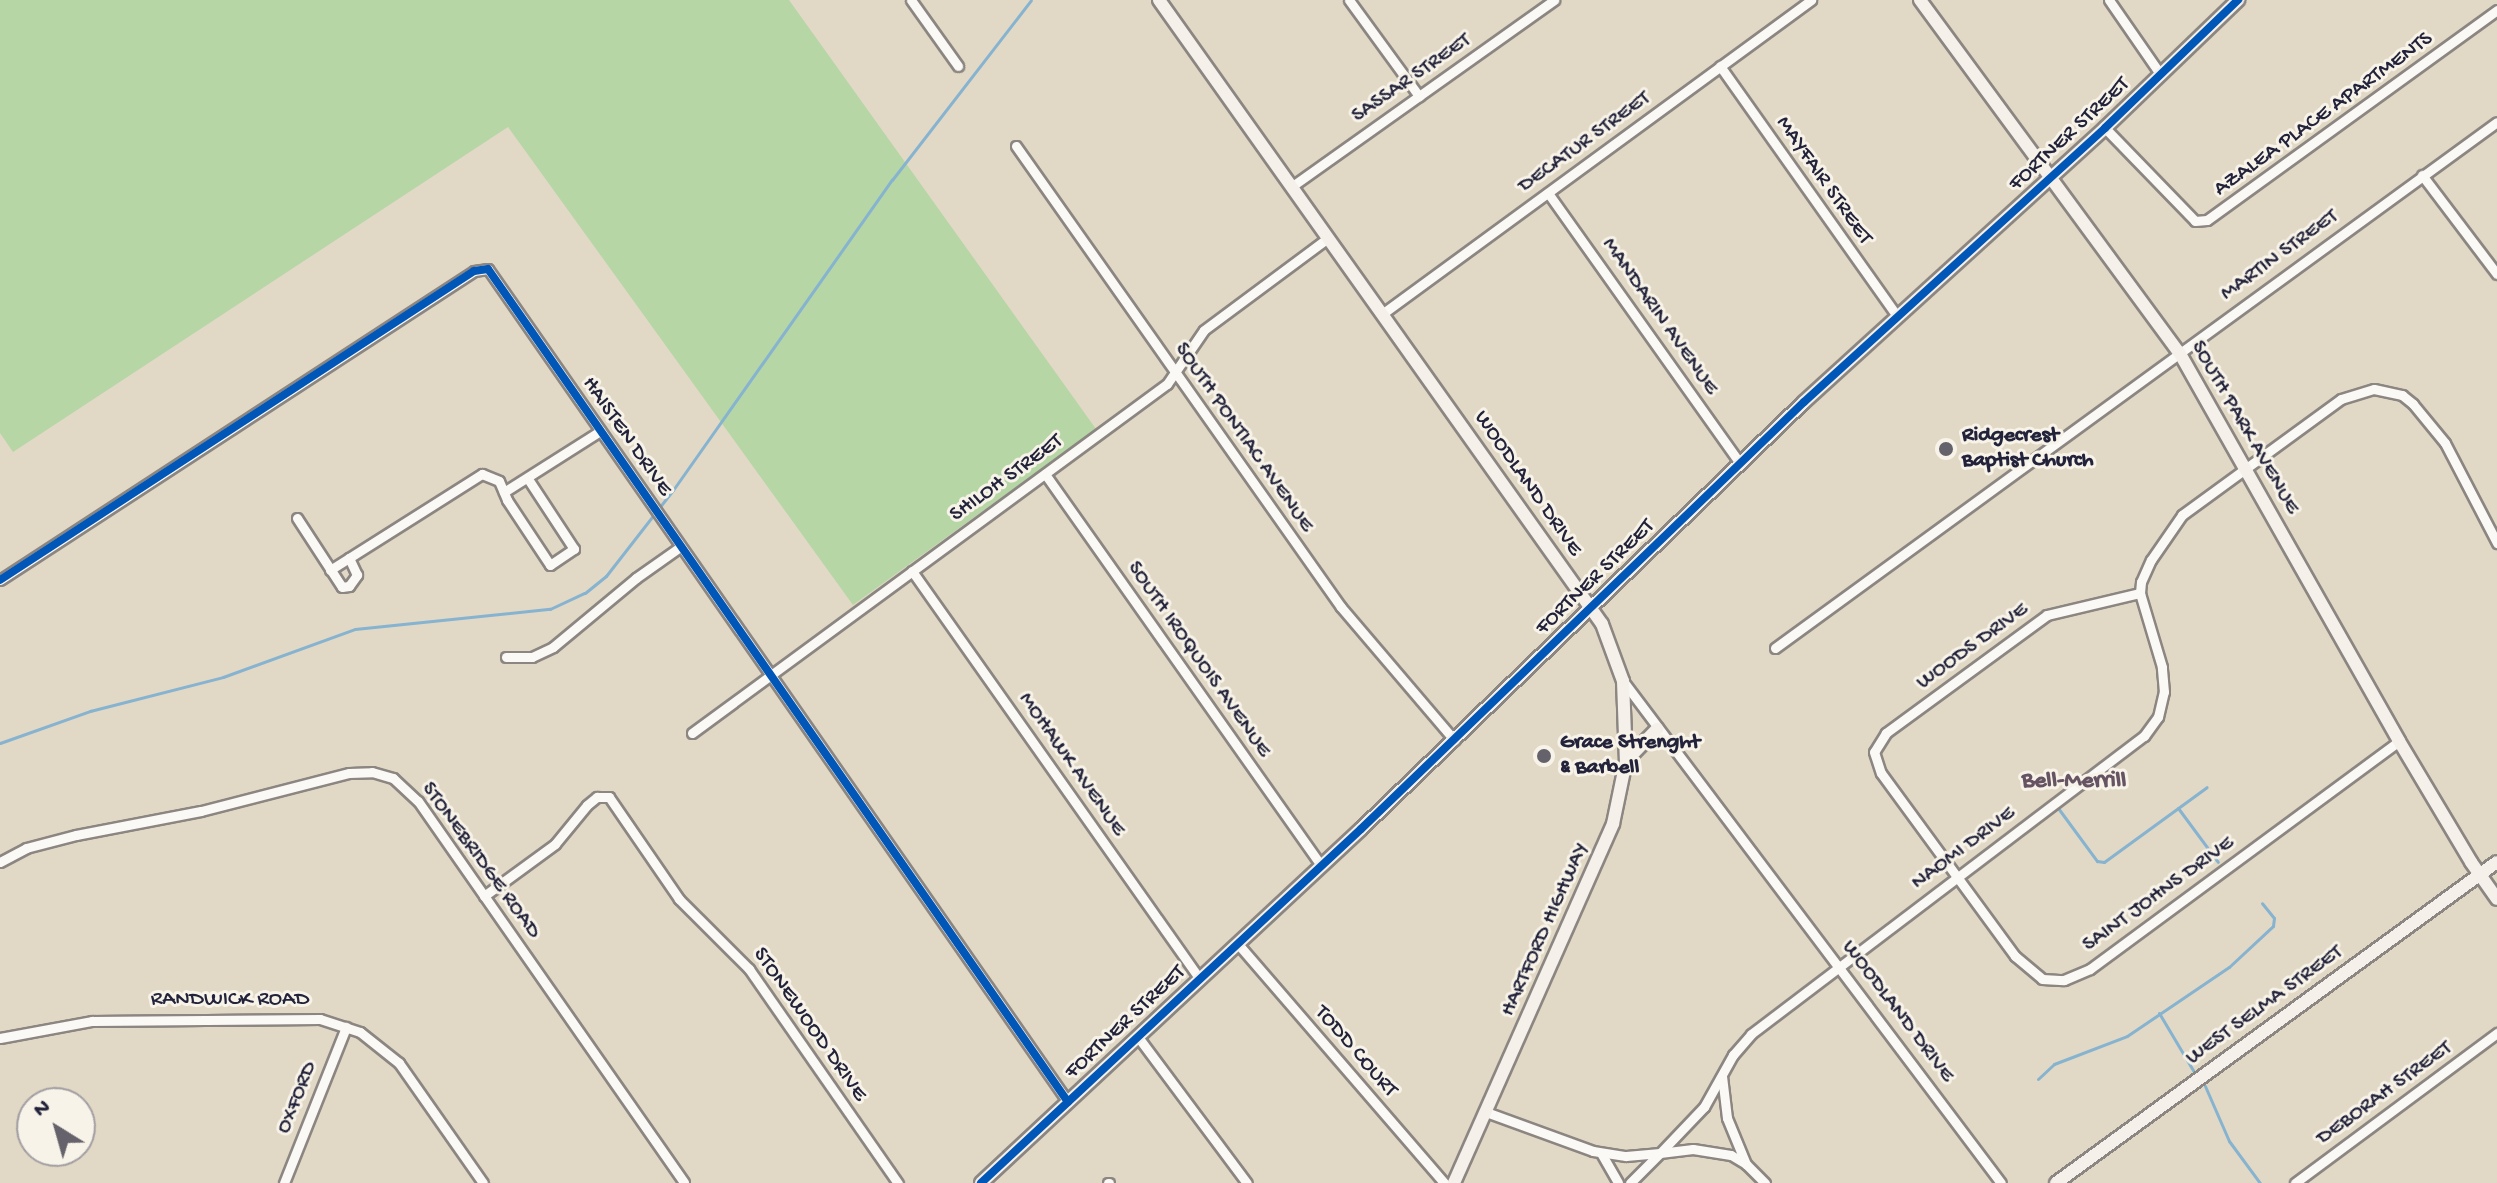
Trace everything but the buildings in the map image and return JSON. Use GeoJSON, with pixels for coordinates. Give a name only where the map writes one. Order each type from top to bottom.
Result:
{"type":"FeatureCollection","features":[{"type":"Feature","properties":{"kind":"street"},"geometry":{"type":"LineString","coordinates":[[911,0],[958,66]]}},
{"type":"Feature","properties":{"kind":"street"},"geometry":{"type":"LineString","coordinates":[[1349,0],[1419,96]]}},
{"type":"Feature","properties":{"kind":"street","name":"DECATUR STREET"},"geometry":{"type":"LineString","coordinates":[[1382,314],[1811,0]]}},
{"type":"Feature","properties":{"kind":"street","name":"SOUTH PARK AVENUE"},"geometry":{"type":"LineString","coordinates":[[1920,0],[2179,352],[2399,741],[2479,875],[2497,899]]}},
{"type":"Feature","properties":{"kind":"street"},"geometry":{"type":"LineString","coordinates":[[2109,0],[2161,75]]}},
{"type":"Feature","properties":{"kind":"street","name":"FORTNER STREET"},"geometry":{"type":"LineString","coordinates":[[981,1183],[1322,866],[1740,463],[2105,128],[2238,0]]}},
{"type":"Feature","properties":{"kind":"street","name":"WOODLAND DRIVE"},"geometry":{"type":"LineString","coordinates":[[1161,1],[1590,609],[1611,644],[1623,681],[1657,729],[2001,1183]]}},
{"type":"Feature","properties":{"kind":"street","name":"SASSAR STREET"},"geometry":{"type":"LineString","coordinates":[[1291,187],[1548,2]]}},
{"type":"Feature","properties":{"kind":"street","name":"AZALEA PLACE APARTMENTS"},"geometry":{"type":"LineString","coordinates":[[2105,128],[2195,221],[2207,220],[2497,10]]}},
{"type":"Feature","properties":{"kind":"street","name":"MAYFAIR STREET"},"geometry":{"type":"LineString","coordinates":[[1720,66],[1897,316]]}},
{"type":"Feature","properties":{"kind":"street","name":"MARTIN STREET"},"geometry":{"type":"LineString","coordinates":[[1775,648],[2497,122]]}},
{"type":"Feature","properties":{"kind":"street","name":"SOUTH PONTIAC AVENUE"},"geometry":{"type":"LineString","coordinates":[[1016,146],[1341,607],[1454,740]]}},
{"type":"Feature","properties":{"kind":"street"},"geometry":{"type":"LineString","coordinates":[[2422,175],[2497,274]]}},
{"type":"Feature","properties":{"kind":"street","name":"MANDARIN AVENUE"},"geometry":{"type":"LineString","coordinates":[[1548,193],[1740,463]]}},
{"type":"Feature","properties":{"kind":"street","name":"SHILOH STREET"},"geometry":{"type":"LineString","coordinates":[[692,733],[1167,384],[1204,330],[1328,238]]}},
{"type":"Feature","properties":{"kind":"street","name":"HAISTEN DRIVE"},"geometry":{"type":"LineString","coordinates":[[0,580],[477,269],[484,268],[492,274],[1068,1102]]}},
{"type":"Feature","properties":{"kind":"street"},"geometry":{"type":"LineString","coordinates":[[2140,593],[2141,582],[2151,560],[2176,522],[2341,399],[2362,391],[2388,391],[2413,404],[2431,423],[2497,543]]}},
{"type":"Feature","properties":{"kind":"street"},"geometry":{"type":"LineString","coordinates":[[504,492],[600,431]]}},
{"type":"Feature","properties":{"kind":"street","name":"SOUTH IROQUOIS AVENUE"},"geometry":{"type":"LineString","coordinates":[[1045,474],[1322,866]]}},
{"type":"Feature","properties":{"kind":"street"},"geometry":{"type":"LineString","coordinates":[[330,570],[474,476],[491,475],[499,481],[550,565],[574,549],[528,479]]}},
{"type":"Feature","properties":{"kind":"street"},"geometry":{"type":"LineString","coordinates":[[297,518],[339,585],[349,586],[357,575],[349,558]]}},
{"type":"Feature","properties":{"kind":"street"},"geometry":{"type":"LineString","coordinates":[[506,657],[532,657],[561,642],[636,578],[680,547]]}},
{"type":"Feature","properties":{"kind":"street","name":"MOHAWK AVENUE"},"geometry":{"type":"LineString","coordinates":[[912,571],[1200,979]]}},
{"type":"Feature","properties":{"kind":"street","name":"NAOMI DRIVE"},"geometry":{"type":"LineString","coordinates":[[1630,1183],[1704,1107],[1733,1055],[1751,1034],[2152,727],[2162,704],[2164,681],[2140,593]]}},
{"type":"Feature","properties":{"kind":"street","name":"WOODS DRIVE"},"geometry":{"type":"LineString","coordinates":[[1957,876],[1877,766],[1874,752],[1878,741],[2047,615],[2140,593]]}},
{"type":"Feature","properties":{"kind":"street","name":"HARTFORD HIGHWAY"},"geometry":{"type":"LineString","coordinates":[[1454,1183],[1603,854],[1620,802],[1626,761],[1623,681]]}},
{"type":"Feature","properties":{"kind":"street"},"geometry":{"type":"LineString","coordinates":[[1626,761],[1657,729]]}},
{"type":"Feature","properties":{"kind":"street","name":"SAINT JOHNS DRIVE"},"geometry":{"type":"LineString","coordinates":[[1957,876],[2024,966],[2042,979],[2053,981],[2076,976],[2399,741]]}},
{"type":"Feature","properties":{"kind":"street","name":"STONEBRIDGE ROAD"},"geometry":{"type":"LineString","coordinates":[[0,862],[26,848],[76,835],[201,811],[349,773],[372,772],[393,778],[409,791],[684,1183]]}},
{"type":"Feature","properties":{"kind":"street","name":"STONEWOOD DRIVE"},"geometry":{"type":"LineString","coordinates":[[484,896],[555,844],[597,797],[609,797],[679,899],[749,969],[898,1183]]}},
{"type":"Feature","properties":{"kind":"street","name":"WEST SELMA STREET"},"geometry":{"type":"LineString","coordinates":[[2056,1183],[2497,862]]}},
{"type":"Feature","properties":{"kind":"street","name":"TODD COURT"},"geometry":{"type":"LineString","coordinates":[[1238,944],[1444,1183]]}},
{"type":"Feature","properties":{"kind":"street","name":"RANDWICK ROAD"},"geometry":{"type":"LineString","coordinates":[[0,1038],[92,1021],[305,1017],[346,1027],[375,1042],[399,1063],[483,1183]]}},
{"type":"Feature","properties":{"kind":"street","name":"OXFORD"},"geometry":{"type":"LineString","coordinates":[[284,1183],[346,1027]]}},
{"type":"Feature","properties":{"kind":"street","name":"DEBORAH STREET"},"geometry":{"type":"LineString","coordinates":[[2295,1183],[2497,1033]]}},
{"type":"Feature","properties":{"kind":"street"},"geometry":{"type":"LineString","coordinates":[[1138,1037],[1247,1183]]}},
{"type":"Feature","properties":{"kind":"street"},"geometry":{"type":"LineString","coordinates":[[1722,1076],[1727,1118],[1746,1164],[1765,1183]]}},
{"type":"Feature","properties":{"kind":"street"},"geometry":{"type":"LineString","coordinates":[[1486,1112],[1601,1153],[1626,1156],[1704,1149],[1746,1164]]}},
{"type":"Feature","properties":{"kind":"street"},"geometry":{"type":"LineString","coordinates":[[1601,1153],[1618,1183]]}},
{"type":"Feature","properties":{"kind":"green space"},"geometry":{"type":"Polygon","coordinates":[[[0,0],[789,0],[1096,429],[853,605],[508,127],[13,452],[0,433],[0,0]]]}},
{"type":"Feature","properties":{"kind":"waterway"},"geometry":{"type":"LineString","coordinates":[[0,743],[90,711],[223,677],[355,629],[550,609],[585,593],[606,576],[673,490],[892,180],[1031,0]]}},
{"type":"Feature","properties":{"kind":"waterway"},"geometry":{"type":"LineString","coordinates":[[2058,808],[2097,861],[2104,862],[2207,787]]}},
{"type":"Feature","properties":{"kind":"waterway"},"geometry":{"type":"LineString","coordinates":[[2178,808],[2218,862]]}},
{"type":"Feature","properties":{"kind":"waterway"},"geometry":{"type":"LineString","coordinates":[[2038,1079],[2054,1064],[2127,1036],[2229,967],[2273,926],[2274,918],[2262,903]]}},
{"type":"Feature","properties":{"kind":"waterway"},"geometry":{"type":"LineString","coordinates":[[2159,1013],[2194,1072]]}},
{"type":"Feature","properties":{"kind":"waterway"},"geometry":{"type":"LineString","coordinates":[[2205,1086],[2229,1141],[2260,1183]]}},
{"type":"Feature","properties":{"kind":"cycle path"},"geometry":{"type":"LineString","coordinates":[[981,1183],[1361,829],[1804,402],[2105,128],[2238,0]]}},
{"type":"Feature","properties":{"kind":"cycle path"},"geometry":{"type":"LineString","coordinates":[[0,580],[474,271],[488,269],[1068,1102]]}},
{"type":"Feature","properties":{"kind":"place","name":"Ridgecrest Baptist Church"},"geometry":{"type":"Point","coordinates":[1946,449]}},
{"type":"Feature","properties":{"kind":"place","name":"Grace Strenght & Barbell"},"geometry":{"type":"Point","coordinates":[1544,756]}},
{"type":"Feature","properties":{"kind":"district","name":"Bell-Merrill"},"geometry":{"type":"Point","coordinates":[2074,782]}}]}
